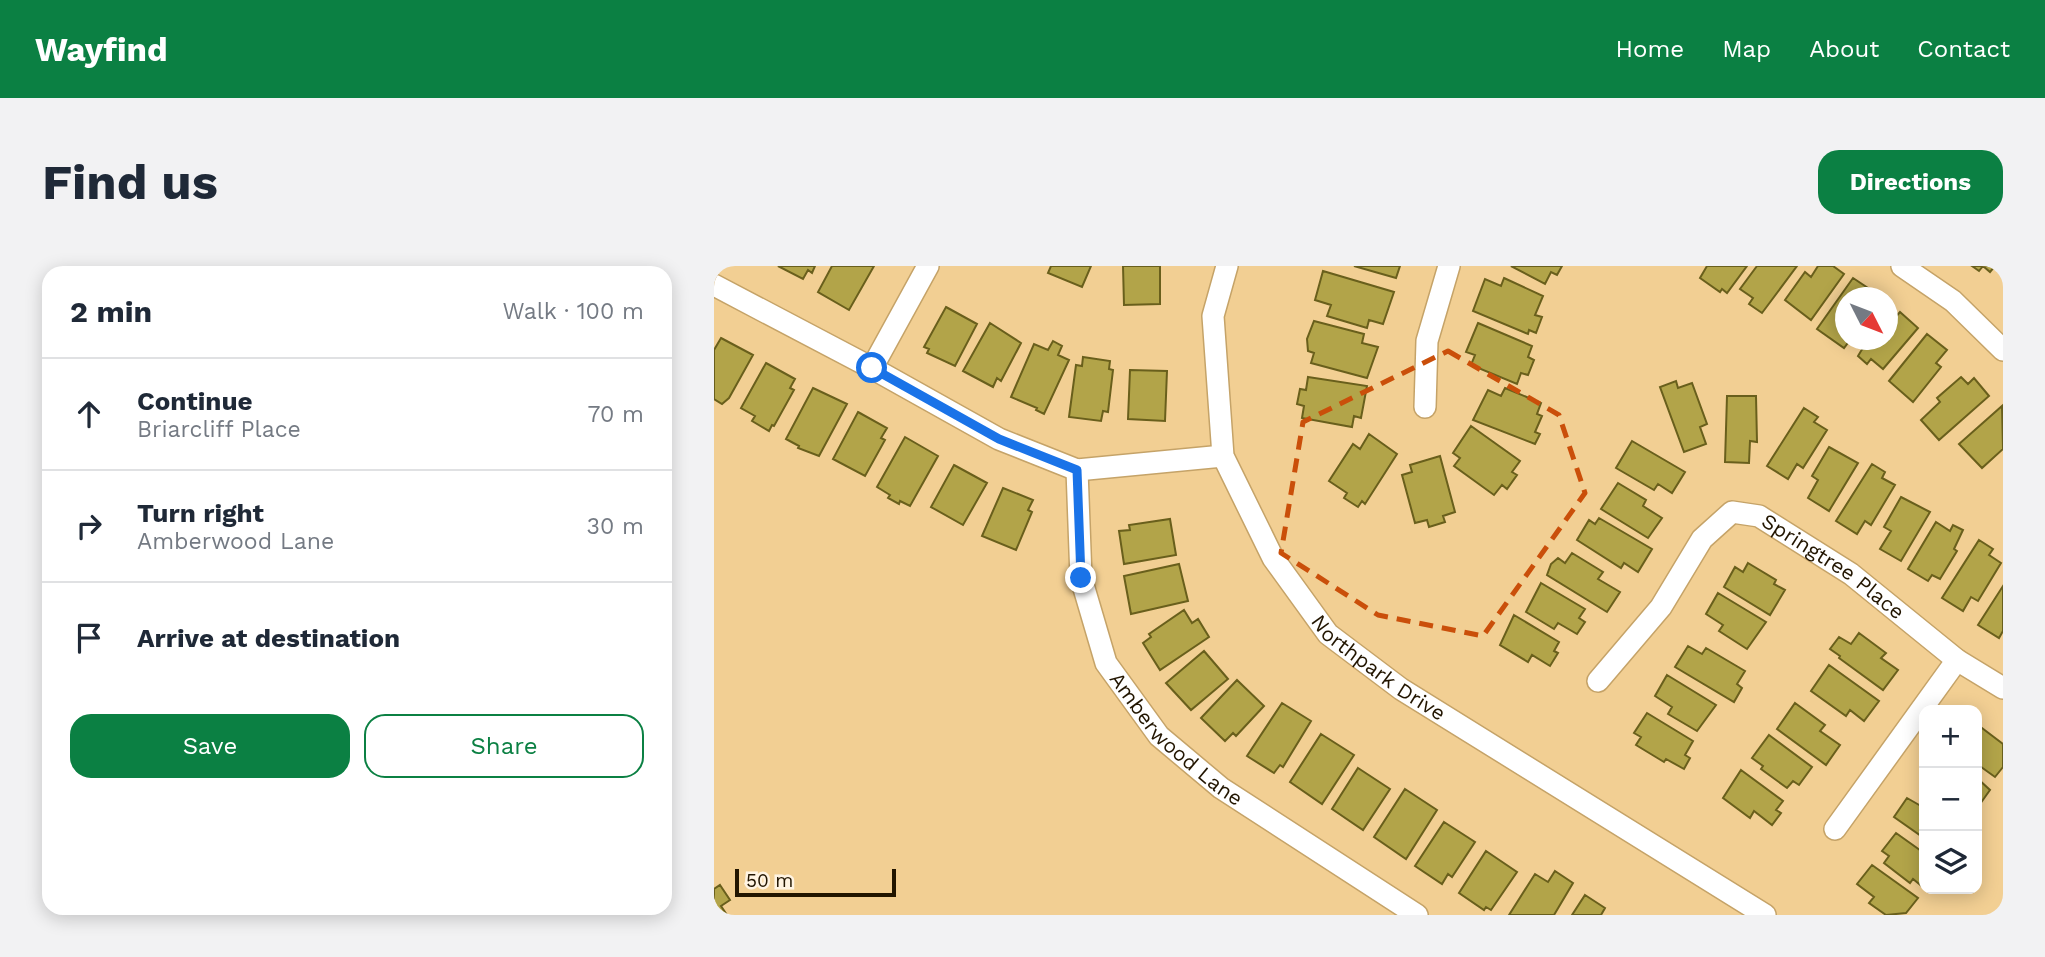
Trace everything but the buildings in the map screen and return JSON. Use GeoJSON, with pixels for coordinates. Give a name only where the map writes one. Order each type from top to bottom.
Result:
{"type":"FeatureCollection","features":[{"type":"Feature","properties":{"kind":"street"},"geometry":{"type":"LineString","coordinates":[[872,368],[928,266]]}},
{"type":"Feature","properties":{"kind":"street","name":"Northpark Drive"},"geometry":{"type":"LineString","coordinates":[[1227,266],[1213,316],[1223,456],[1273,558],[1328,634],[1401,689],[1738,908],[1765,915]]}},
{"type":"Feature","properties":{"kind":"street"},"geometry":{"type":"LineString","coordinates":[[1425,408],[1427,341],[1449,266]]}},
{"type":"Feature","properties":{"kind":"street"},"geometry":{"type":"LineString","coordinates":[[1902,266],[1953,302],[2003,351]]}},
{"type":"Feature","properties":{"kind":"street"},"geometry":{"type":"LineString","coordinates":[[714,285],[999,439],[1077,470],[1223,456]]}},
{"type":"Feature","properties":{"kind":"street","name":"Amberwood Lane"},"geometry":{"type":"LineString","coordinates":[[1077,470],[1081,578],[1105,663],[1159,736],[1221,788],[1417,915]]}},
{"type":"Feature","properties":{"kind":"street","name":"Springtree Place"},"geometry":{"type":"LineString","coordinates":[[1598,681],[1661,607],[1702,539],[1732,512],[1759,516],[1852,574],[1956,660],[2003,688]]}},
{"type":"Feature","properties":{"kind":"street"},"geometry":{"type":"LineString","coordinates":[[1835,829],[1956,660]]}},
{"type":"Feature","properties":{"kind":"highlighted area"},"geometry":{"type":"Polygon","coordinates":[[[1448,351],[1559,415],[1585,493],[1483,636],[1378,615],[1281,553],[1303,422],[1448,351]]]}},
{"type":"Feature","properties":{"kind":"route"},"geometry":{"type":"LineString","coordinates":[[872,368],[999,439],[1077,470],[1081,578]]}}]}
